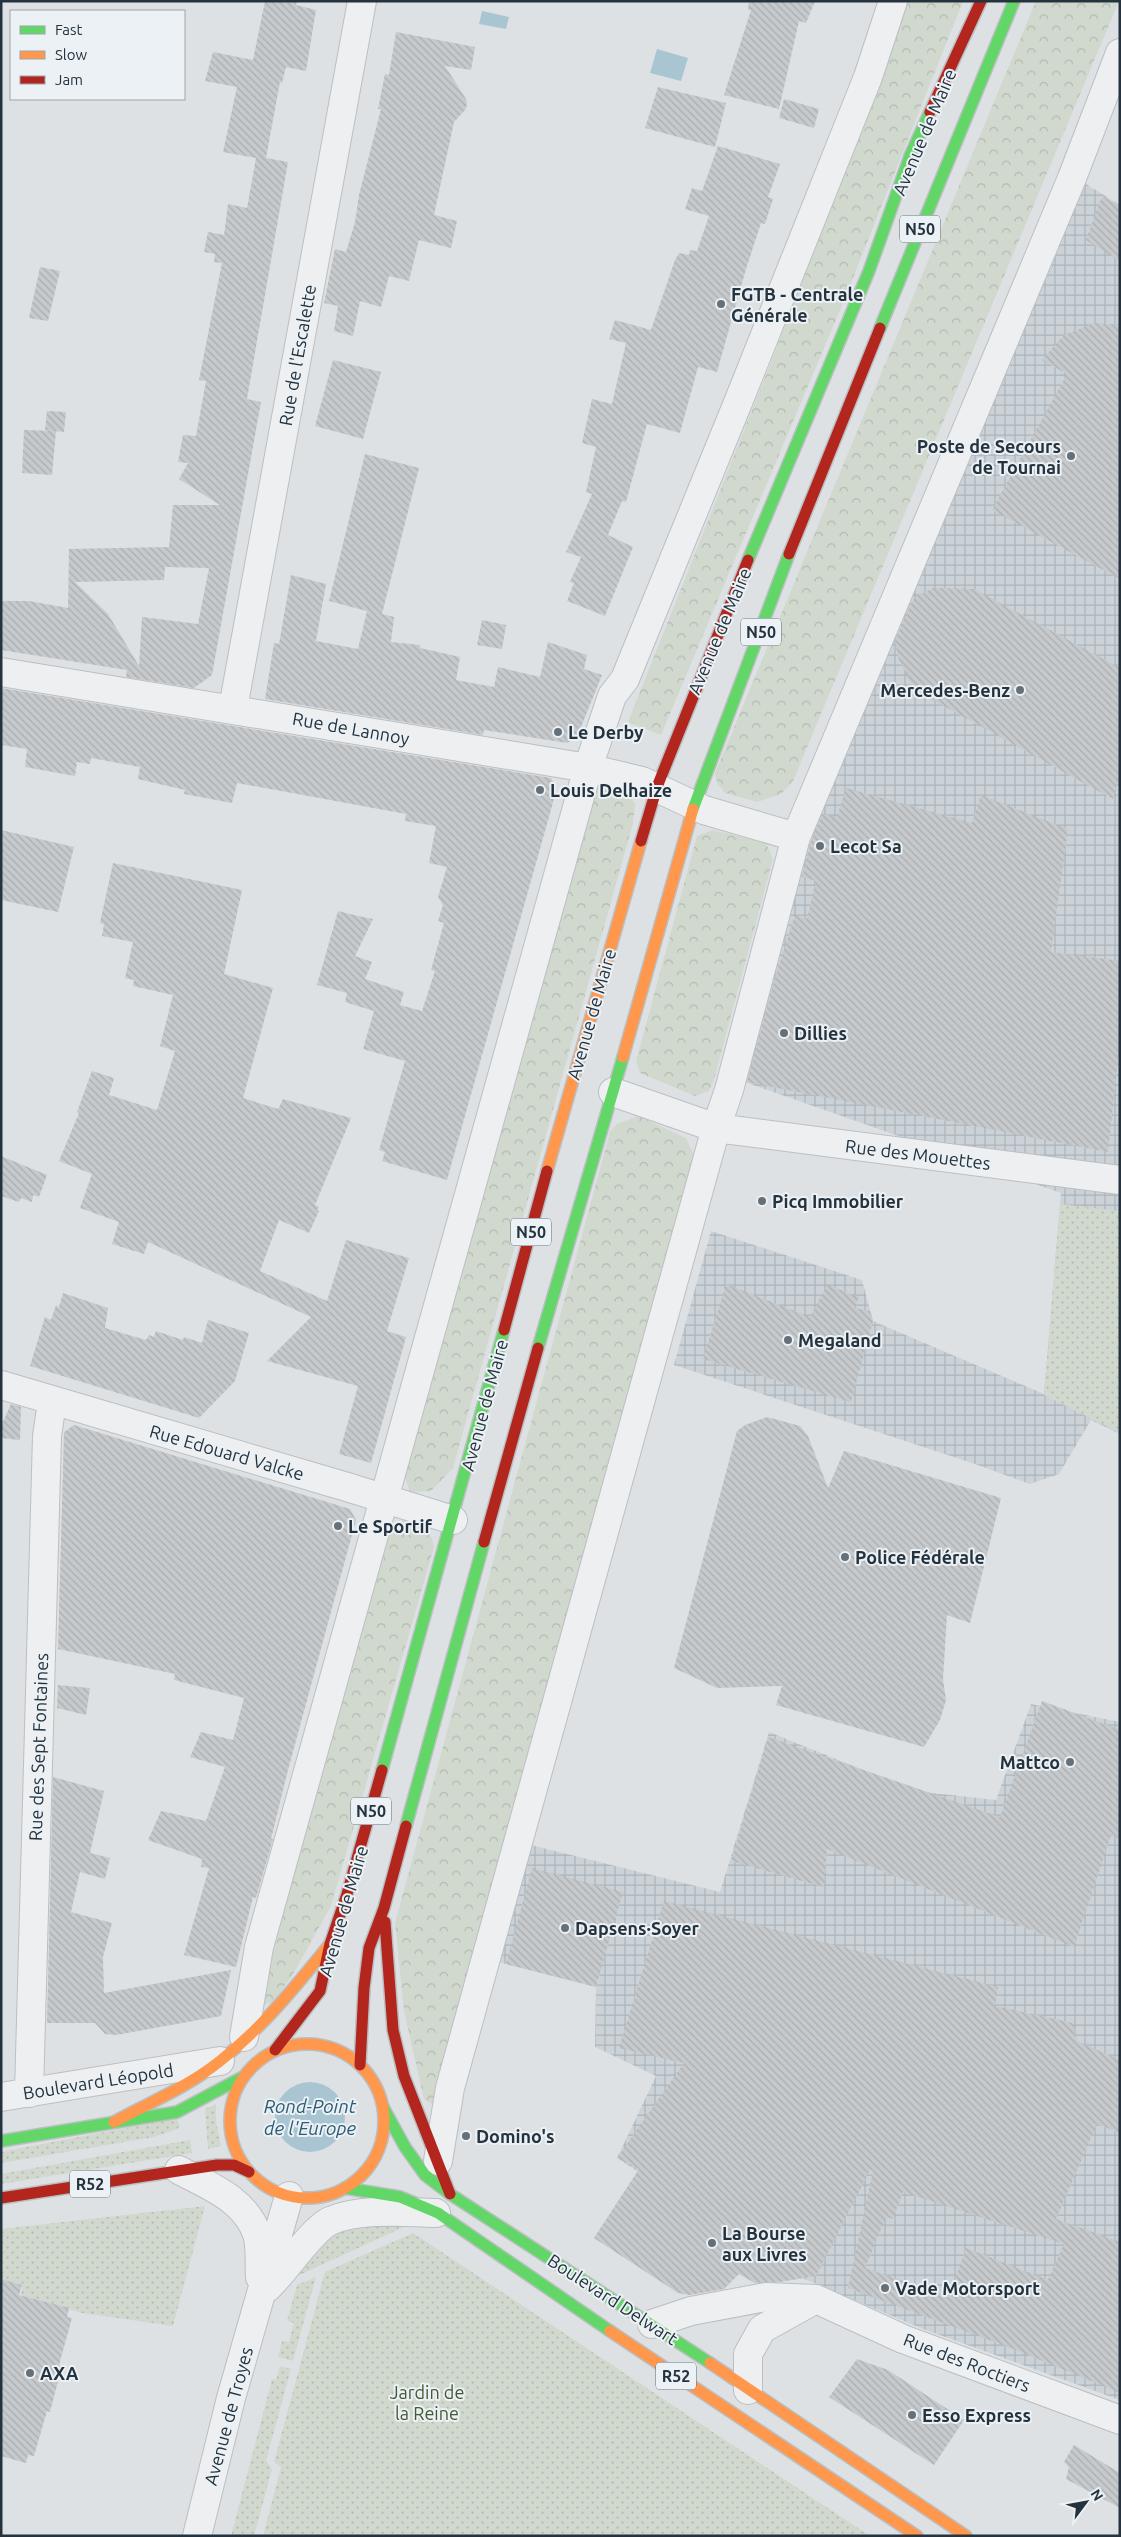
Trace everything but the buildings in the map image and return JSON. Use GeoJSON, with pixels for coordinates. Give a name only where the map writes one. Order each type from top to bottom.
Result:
{"type":"FeatureCollection","features":[{"type":"Feature","properties":{"kind":"main road","name":"Avenue de Maire"},"geometry":{"type":"LineString","coordinates":[[275,2050],[320,1991],[330,1944],[347,1894],[453,1520],[570,1087],[656,787],[726,612],[869,271],[910,156],[981,1]]}},
{"type":"Feature","properties":{"kind":"main road","name":"Avenue de Maire"},"geometry":{"type":"LineString","coordinates":[[360,2065],[364,1988],[370,1948],[384,1908],[553,1293],[613,1092],[694,806],[826,458],[1014,1]]}},
{"type":"Feature","properties":{"kind":"main road"},"geometry":{"type":"LineString","coordinates":[[384,1908],[393,2030],[404,2076],[438,2161],[444,2203]]}},
{"type":"Feature","properties":{"kind":"main road"},"geometry":{"type":"LineString","coordinates":[[114,2122],[198,2076],[208,2063],[282,2004],[330,1944]]}},
{"type":"Feature","properties":{"kind":"main road","name":"R52"},"geometry":{"type":"LineString","coordinates":[[1,2198],[217,2165],[234,2166],[249,2172],[267,2187],[289,2196],[308,2198],[327,2195],[345,2188],[364,2173],[377,2154],[384,2131],[383,2107],[375,2084],[360,2065],[342,2051],[320,2044],[297,2044],[275,2050],[257,2061],[243,2077],[232,2100],[230,2125],[236,2150],[249,2172]]}},
{"type":"Feature","properties":{"kind":"main road","name":"R52"},"geometry":{"type":"LineString","coordinates":[[1,2141],[177,2112],[243,2077]]}},
{"type":"Feature","properties":{"kind":"main road","name":"Boulevard Delwart"},"geometry":{"type":"LineString","coordinates":[[383,2107],[405,2146],[444,2203],[719,2406],[917,2536]]}},
{"type":"Feature","properties":{"kind":"main road","name":"Boulevard Delwart"},"geometry":{"type":"LineString","coordinates":[[345,2188],[444,2203],[652,2324],[966,2536]]}},
{"type":"Feature","properties":{"kind":"street","name":"Rue de l'Escalette"},"geometry":{"type":"LineString","coordinates":[[233,708],[362,1]]}},
{"type":"Feature","properties":{"kind":"street"},"geometry":{"type":"LineString","coordinates":[[244,2036],[257,1955],[588,768],[612,696],[625,679],[736,409],[868,77],[893,1]]}},
{"type":"Feature","properties":{"kind":"street"},"geometry":{"type":"LineString","coordinates":[[438,2161],[450,2088],[716,1128],[729,1090],[796,837],[1069,186],[1120,53]]}},
{"type":"Feature","properties":{"kind":"street","name":"Rue de Lannoy"},"geometry":{"type":"LineString","coordinates":[[1,672],[233,708],[588,768],[642,781],[694,806],[796,837]]}},
{"type":"Feature","properties":{"kind":"street"},"geometry":{"type":"LineString","coordinates":[[613,1092],[716,1128]]}},
{"type":"Feature","properties":{"kind":"street","name":"Rue des Mouettes"},"geometry":{"type":"LineString","coordinates":[[716,1128],[1120,1180]]}},
{"type":"Feature","properties":{"kind":"street","name":"Rue Edouard Valcke"},"geometry":{"type":"LineString","coordinates":[[1,1385],[52,1402],[453,1520]]}},
{"type":"Feature","properties":{"kind":"street","name":"Rue des Sept Fontaines"},"geometry":{"type":"LineString","coordinates":[[29,2093],[47,1436],[52,1402]]}},
{"type":"Feature","properties":{"kind":"street","name":"Boulevard Léopold"},"geometry":{"type":"LineString","coordinates":[[1,2097],[208,2063]]}},
{"type":"Feature","properties":{"kind":"street","name":"Avenue de Troyes"},"geometry":{"type":"LineString","coordinates":[[179,2170],[223,2193],[243,2208],[257,2235],[260,2296]]}},
{"type":"Feature","properties":{"kind":"street","name":"Avenue de Troyes"},"geometry":{"type":"LineString","coordinates":[[197,2536],[260,2296],[268,2274],[289,2196]]}},
{"type":"Feature","properties":{"kind":"street"},"geometry":{"type":"LineString","coordinates":[[260,2296],[279,2277],[299,2250],[329,2222],[375,2211],[444,2203]]}},
{"type":"Feature","properties":{"kind":"street","name":"Rue des Roctiers"},"geometry":{"type":"LineString","coordinates":[[652,2324],[691,2312],[766,2297],[816,2299],[903,2338],[1120,2420]]}},
{"type":"Feature","properties":{"kind":"street"},"geometry":{"type":"LineString","coordinates":[[748,2390],[748,2354],[762,2329],[816,2299]]}},
{"type":"Feature","properties":{"kind":"shaded area"},"geometry":{"type":"Polygon","coordinates":[[[1083,182],[1120,205],[1120,1434],[1091,1420],[1059,1474],[1030,1484],[975,1464],[674,1365],[711,1231],[862,1280],[873,1321],[1044,1394],[1061,1193],[742,1081],[807,840],[1083,182]]]}},
{"type":"Feature","properties":{"kind":"shaded area"},"geometry":{"type":"Polygon","coordinates":[[[1031,1704],[1120,1722],[1120,2400],[923,2329],[802,2278],[617,2158],[656,2076],[595,2047],[596,1987],[498,1962],[531,1845],[720,1892],[769,1732],[915,1791],[996,1800],[1031,1704]]]}},
{"type":"Feature","properties":{"kind":"green space"},"geometry":{"type":"Polygon","coordinates":[[[908,1],[963,1],[845,298],[661,735],[628,722],[775,352],[908,1]]]}},
{"type":"Feature","properties":{"kind":"green space"},"geometry":{"type":"Polygon","coordinates":[[[1036,1],[1119,1],[793,781],[781,794],[757,802],[725,793],[717,783],[715,773],[1036,1]]]}},
{"type":"Feature","properties":{"kind":"green space"},"geometry":{"type":"Polygon","coordinates":[[[598,784],[628,790],[635,804],[633,823],[453,1468],[431,1491],[410,1492],[405,1477],[586,798],[598,784]]]}},
{"type":"Feature","properties":{"kind":"green space"},"geometry":{"type":"Polygon","coordinates":[[[713,830],[766,843],[773,859],[714,1080],[709,1091],[695,1096],[640,1073],[636,1061],[697,836],[713,830]]]}},
{"type":"Feature","properties":{"kind":"green space"},"geometry":{"type":"Polygon","coordinates":[[[638,1116],[686,1138],[696,1159],[433,2105],[424,2099],[404,2011],[395,1923],[610,1132],[617,1124],[638,1116]]]}},
{"type":"Feature","properties":{"kind":"green space"},"geometry":{"type":"Polygon","coordinates":[[[1060,1204],[1120,1211],[1120,1433],[1044,1395],[1060,1204]]]}},
{"type":"Feature","properties":{"kind":"green space"},"geometry":{"type":"Polygon","coordinates":[[[407,1518],[428,1531],[434,1547],[331,1906],[292,1976],[273,2002],[259,2006],[386,1530],[407,1518]]]}},
{"type":"Feature","properties":{"kind":"green space"},"geometry":{"type":"Polygon","coordinates":[[[216,2104],[216,2121],[221,2146],[208,2149],[205,2109],[216,2104]]]}},
{"type":"Feature","properties":{"kind":"green space"},"geometry":{"type":"Polygon","coordinates":[[[177,2118],[180,2126],[177,2129],[154,2137],[1,2163],[1,2152],[177,2118]]]}},
{"type":"Feature","properties":{"kind":"green space"},"geometry":{"type":"Polygon","coordinates":[[[190,2140],[192,2153],[1,2184],[1,2174],[190,2140]]]}},
{"type":"Feature","properties":{"kind":"green space"},"geometry":{"type":"Polygon","coordinates":[[[205,2206],[173,2326],[82,2313],[21,2295],[23,2285],[1,2279],[1,2229],[205,2206]]]}},
{"type":"Feature","properties":{"kind":"green space"},"geometry":{"type":"Polygon","coordinates":[[[400,2224],[406,2226],[295,2277],[328,2237],[351,2225],[400,2224]]]}},
{"type":"Feature","properties":{"kind":"green space","name":"Jardin de la Reine"},"geometry":{"type":"Polygon","coordinates":[[[413,2233],[870,2536],[263,2536],[281,2467],[274,2462],[325,2272],[413,2233]]]}},
{"type":"Feature","properties":{"kind":"green space"},"geometry":{"type":"Polygon","coordinates":[[[316,2277],[293,2361],[278,2357],[282,2341],[289,2342],[294,2323],[287,2321],[297,2285],[316,2277]]]}},
{"type":"Feature","properties":{"kind":"green space"},"geometry":{"type":"Polygon","coordinates":[[[280,2366],[291,2369],[266,2461],[272,2469],[254,2536],[231,2536],[272,2379],[276,2380],[280,2366]]]}},
{"type":"Feature","properties":{"kind":"water"},"geometry":{"type":"Polygon","coordinates":[[[482,11],[509,17],[506,29],[479,24],[482,11]]]}},
{"type":"Feature","properties":{"kind":"water"},"geometry":{"type":"Polygon","coordinates":[[[657,49],[688,58],[681,81],[650,73],[657,49]]]}},
{"type":"Feature","properties":{"kind":"water","name":"Rond-Point de l'Europe"},"geometry":{"type":"Polygon","coordinates":[[[317,2082],[330,2088],[339,2097],[343,2103],[345,2117],[343,2131],[335,2142],[324,2150],[303,2152],[296,2150],[285,2142],[277,2131],[275,2110],[277,2103],[285,2092],[296,2084],[317,2082]]]}},
{"type":"Feature","properties":{"kind":"traffic: fast"},"geometry":{"type":"LineString","coordinates":[[880,328],[1014,1]]}},
{"type":"Feature","properties":{"kind":"traffic: fast"},"geometry":{"type":"LineString","coordinates":[[748,560],[869,271],[910,156],[930,112]]}},
{"type":"Feature","properties":{"kind":"traffic: fast"},"geometry":{"type":"LineString","coordinates":[[693,809],[789,554]]}},
{"type":"Feature","properties":{"kind":"traffic: fast"},"geometry":{"type":"LineString","coordinates":[[538,1348],[623,1057]]}},
{"type":"Feature","properties":{"kind":"traffic: fast"},"geometry":{"type":"LineString","coordinates":[[382,1770],[504,1330]]}},
{"type":"Feature","properties":{"kind":"traffic: fast"},"geometry":{"type":"LineString","coordinates":[[406,1826],[484,1542]]}},
{"type":"Feature","properties":{"kind":"traffic: fast"},"geometry":{"type":"LineString","coordinates":[[1,2141],[177,2112],[243,2077]]}},
{"type":"Feature","properties":{"kind":"traffic: fast"},"geometry":{"type":"LineString","coordinates":[[383,2107],[405,2147],[425,2175],[450,2194],[710,2363]]}},
{"type":"Feature","properties":{"kind":"traffic: fast"},"geometry":{"type":"LineString","coordinates":[[345,2188],[400,2197],[438,2213],[610,2331]]}},
{"type":"Feature","properties":{"kind":"traffic: slow"},"geometry":{"type":"LineString","coordinates":[[623,1057],[693,809]]}},
{"type":"Feature","properties":{"kind":"traffic: slow"},"geometry":{"type":"LineString","coordinates":[[547,1171],[641,841]]}},
{"type":"Feature","properties":{"kind":"traffic: slow"},"geometry":{"type":"LineString","coordinates":[[114,2122],[182,2086],[208,2070],[236,2048],[292,1991],[330,1944]]}},
{"type":"Feature","properties":{"kind":"traffic: slow"},"geometry":{"type":"LineString","coordinates":[[307,2044],[336,2050],[350,2057],[361,2067],[371,2078],[378,2092],[384,2121],[378,2150],[371,2164],[361,2175],[350,2185],[336,2192],[307,2198],[278,2192],[264,2185],[253,2175],[243,2164],[236,2150],[230,2121],[236,2092],[243,2078],[253,2067],[264,2057],[278,2050],[307,2044]]}},
{"type":"Feature","properties":{"kind":"traffic: slow"},"geometry":{"type":"LineString","coordinates":[[610,2331],[917,2536]]}},
{"type":"Feature","properties":{"kind":"traffic: slow"},"geometry":{"type":"LineString","coordinates":[[710,2363],[966,2536]]}},
{"type":"Feature","properties":{"kind":"traffic: jam"},"geometry":{"type":"LineString","coordinates":[[930,112],[981,1]]}},
{"type":"Feature","properties":{"kind":"traffic: jam"},"geometry":{"type":"LineString","coordinates":[[789,554],[880,328]]}},
{"type":"Feature","properties":{"kind":"traffic: jam"},"geometry":{"type":"LineString","coordinates":[[641,841],[657,787],[748,560]]}},
{"type":"Feature","properties":{"kind":"traffic: jam"},"geometry":{"type":"LineString","coordinates":[[504,1330],[547,1171]]}},
{"type":"Feature","properties":{"kind":"traffic: jam"},"geometry":{"type":"LineString","coordinates":[[484,1542],[538,1348]]}},
{"type":"Feature","properties":{"kind":"traffic: jam"},"geometry":{"type":"LineString","coordinates":[[275,2050],[320,1991],[330,1944],[347,1894],[382,1770]]}},
{"type":"Feature","properties":{"kind":"traffic: jam"},"geometry":{"type":"LineString","coordinates":[[360,2065],[364,1988],[369,1948],[384,1908],[406,1826]]}},
{"type":"Feature","properties":{"kind":"traffic: jam"},"geometry":{"type":"LineString","coordinates":[[385,1922],[393,2030],[404,2076],[450,2194]]}},
{"type":"Feature","properties":{"kind":"traffic: jam"},"geometry":{"type":"LineString","coordinates":[[1,2198],[217,2165],[234,2165],[249,2172]]}},
{"type":"Feature","properties":{"kind":"place","name":"FGTB - Centrale Générale"},"geometry":{"type":"Point","coordinates":[721,304]}},
{"type":"Feature","properties":{"kind":"place","name":"Poste de Secours de Tournai"},"geometry":{"type":"Point","coordinates":[1071,456]}},
{"type":"Feature","properties":{"kind":"place","name":"Mercedes-Benz"},"geometry":{"type":"Point","coordinates":[1020,690]}},
{"type":"Feature","properties":{"kind":"place","name":"Le Derby"},"geometry":{"type":"Point","coordinates":[558,732]}},
{"type":"Feature","properties":{"kind":"place","name":"Louis Delhaize"},"geometry":{"type":"Point","coordinates":[540,790]}},
{"type":"Feature","properties":{"kind":"place","name":"Lecot Sa"},"geometry":{"type":"Point","coordinates":[820,846]}},
{"type":"Feature","properties":{"kind":"place","name":"Dillies"},"geometry":{"type":"Point","coordinates":[784,1033]}},
{"type":"Feature","properties":{"kind":"place","name":"Picq Immobilier"},"geometry":{"type":"Point","coordinates":[762,1201]}},
{"type":"Feature","properties":{"kind":"place","name":"Megaland"},"geometry":{"type":"Point","coordinates":[788,1340]}},
{"type":"Feature","properties":{"kind":"place","name":"Le Sportif"},"geometry":{"type":"Point","coordinates":[338,1526]}},
{"type":"Feature","properties":{"kind":"place","name":"Police Fédérale"},"geometry":{"type":"Point","coordinates":[845,1557]}},
{"type":"Feature","properties":{"kind":"place","name":"Mattco"},"geometry":{"type":"Point","coordinates":[1070,1762]}},
{"type":"Feature","properties":{"kind":"place","name":"Dapsens·Soyer"},"geometry":{"type":"Point","coordinates":[565,1928]}},
{"type":"Feature","properties":{"kind":"place","name":"Domino's"},"geometry":{"type":"Point","coordinates":[466,2136]}},
{"type":"Feature","properties":{"kind":"place","name":"La Bourse aux Livres"},"geometry":{"type":"Point","coordinates":[712,2243]}},
{"type":"Feature","properties":{"kind":"place","name":"Vade Motorsport"},"geometry":{"type":"Point","coordinates":[885,2288]}},
{"type":"Feature","properties":{"kind":"place","name":"AXA"},"geometry":{"type":"Point","coordinates":[30,2373]}},
{"type":"Feature","properties":{"kind":"place","name":"Esso Express"},"geometry":{"type":"Point","coordinates":[912,2415]}}]}
